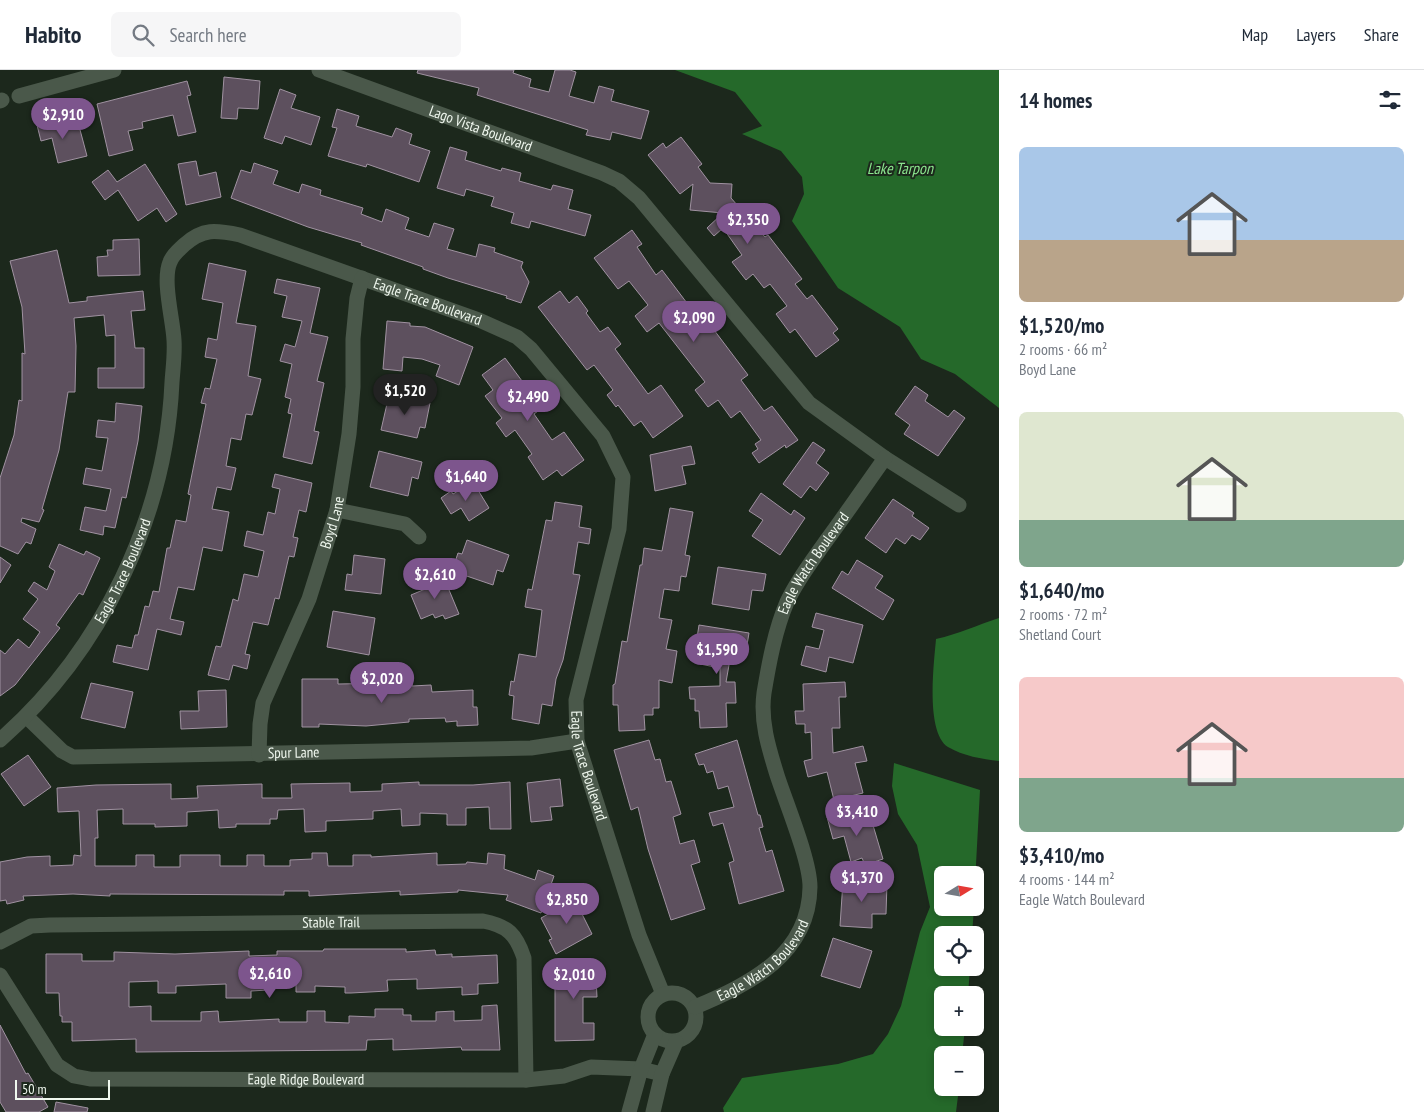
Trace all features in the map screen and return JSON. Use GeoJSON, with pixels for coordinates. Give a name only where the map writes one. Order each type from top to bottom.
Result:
{"type":"FeatureCollection","features":[{"type":"Feature","properties":{"kind":"street"},"geometry":{"type":"LineString","coordinates":[[19,96],[114,70]]}},
{"type":"Feature","properties":{"kind":"street","name":"Lago Vista Boulevard"},"geometry":{"type":"LineString","coordinates":[[319,70],[602,173],[619,181],[639,198],[809,403],[885,458]]}},
{"type":"Feature","properties":{"kind":"street","name":"Eagle Trace Boulevard"},"geometry":{"type":"LineString","coordinates":[[0,740],[27,717],[72,660],[103,616],[132,556],[146,520],[163,467],[171,412],[174,342],[167,270],[173,255],[196,235],[211,231],[240,235],[479,320],[517,337],[530,349],[603,436],[623,477],[624,492],[619,528],[576,700],[577,741],[639,935],[664,994]]}},
{"type":"Feature","properties":{"kind":"street","name":"Boyd Lane"},"geometry":{"type":"LineString","coordinates":[[259,755],[263,703],[309,599],[337,510],[349,434],[353,387],[354,330],[357,298],[362,278]]}},
{"type":"Feature","properties":{"kind":"street"},"geometry":{"type":"LineString","coordinates":[[885,458],[959,505]]}},
{"type":"Feature","properties":{"kind":"street","name":"Eagle Watch Boulevard"},"geometry":{"type":"LineString","coordinates":[[695,1008],[755,977],[778,960],[796,939],[806,914],[810,886],[806,864],[771,755],[763,723],[764,695],[779,624],[788,600],[801,576],[885,458]]}},
{"type":"Feature","properties":{"kind":"street"},"geometry":{"type":"LineString","coordinates":[[337,510],[405,524],[419,537]]}},
{"type":"Feature","properties":{"kind":"street","name":"Spur Lane"},"geometry":{"type":"LineString","coordinates":[[27,717],[62,751],[74,757],[259,755],[532,748],[577,741]]}},
{"type":"Feature","properties":{"kind":"street","name":"Stable Trail"},"geometry":{"type":"LineString","coordinates":[[0,942],[31,926],[50,925],[473,921],[502,925],[518,940],[524,958],[526,1080]]}},
{"type":"Feature","properties":{"kind":"street","name":"Eagle Ridge Boulevard"},"geometry":{"type":"LineString","coordinates":[[0,975],[58,1065],[74,1076],[90,1080],[526,1080],[564,1076],[591,1067],[641,1069],[662,1074]]}},
{"type":"Feature","properties":{"kind":"street"},"geometry":{"type":"LineString","coordinates":[[678,993],[691,1001],[695,1008],[696,1022],[694,1029],[683,1040],[676,1042],[661,1039],[650,1028],[648,1012],[652,1004],[664,994],[678,993]]}},
{"type":"Feature","properties":{"kind":"street"},"geometry":{"type":"LineString","coordinates":[[629,1112],[641,1069],[654,1034]]}},
{"type":"Feature","properties":{"kind":"street"},"geometry":{"type":"LineString","coordinates":[[653,1112],[662,1074],[676,1042]]}},
{"type":"Feature","properties":{"kind":"water","name":"Lake Tarpon"},"geometry":{"type":"Polygon","coordinates":[[[675,70],[999,70],[999,408],[955,374],[921,359],[900,327],[838,288],[792,221],[804,194],[802,177],[781,151],[742,134],[762,126],[735,92],[675,70]]]}},
{"type":"Feature","properties":{"kind":"water"},"geometry":{"type":"Polygon","coordinates":[[[999,618],[999,761],[966,755],[948,747],[941,739],[936,727],[934,713],[933,680],[936,639],[999,618]]]}},
{"type":"Feature","properties":{"kind":"water"},"geometry":{"type":"Polygon","coordinates":[[[894,763],[980,790],[976,866],[934,866],[934,916],[973,916],[973,926],[934,926],[934,976],[969,976],[969,986],[934,986],[934,1036],[964,1036],[963,1046],[934,1046],[934,1096],[958,1096],[956,1112],[724,1112],[723,1108],[742,1078],[838,1064],[873,1054],[888,1034],[901,1006],[920,932],[930,907],[917,845],[898,814],[892,786],[894,763]]]}},
{"type":"Feature","properties":{"kind":"building"},"geometry":{"type":"Polygon","coordinates":[[[418,70],[514,70],[513,73],[531,79],[529,87],[549,92],[555,70],[570,70],[576,72],[569,96],[594,103],[599,86],[614,90],[611,101],[649,111],[641,139],[612,132],[610,140],[586,135],[588,130],[477,95],[479,88],[417,73],[418,70]]]}},
{"type":"Feature","properties":{"kind":"building"},"geometry":{"type":"Polygon","coordinates":[[[224,77],[260,81],[258,109],[238,108],[237,119],[221,118],[224,77]]]}},
{"type":"Feature","properties":{"kind":"building"},"geometry":{"type":"Polygon","coordinates":[[[187,81],[191,95],[187,96],[196,132],[178,136],[173,115],[142,122],[143,128],[128,131],[133,150],[109,156],[97,104],[187,81]]]}},
{"type":"Feature","properties":{"kind":"building"},"geometry":{"type":"Polygon","coordinates":[[[280,89],[296,95],[291,108],[320,117],[311,145],[285,136],[282,144],[264,138],[280,89]]]}},
{"type":"Feature","properties":{"kind":"building"},"geometry":{"type":"Polygon","coordinates":[[[337,109],[359,116],[356,126],[392,137],[396,128],[412,134],[409,144],[430,151],[419,182],[367,164],[366,167],[328,156],[337,128],[332,127],[337,109]]]}},
{"type":"Feature","properties":{"kind":"building"},"geometry":{"type":"Polygon","coordinates":[[[57,116],[60,131],[79,126],[87,156],[58,163],[52,138],[41,141],[36,121],[57,116]]]}},
{"type":"Feature","properties":{"kind":"building"},"geometry":{"type":"Polygon","coordinates":[[[681,137],[702,164],[698,167],[710,183],[732,184],[731,198],[765,237],[768,235],[802,279],[795,284],[807,299],[812,295],[838,329],[833,333],[839,340],[816,357],[795,329],[790,333],[776,314],[787,306],[770,284],[764,288],[753,274],[746,280],[732,262],[742,255],[723,228],[714,236],[707,228],[723,213],[690,210],[693,184],[680,194],[648,155],[663,143],[666,148],[681,137]]]}},
{"type":"Feature","properties":{"kind":"building"},"geometry":{"type":"Polygon","coordinates":[[[450,147],[467,152],[465,160],[501,171],[502,168],[521,173],[519,181],[551,190],[553,185],[573,190],[568,209],[591,215],[585,236],[531,221],[529,228],[511,223],[514,213],[491,206],[494,197],[466,189],[464,196],[437,188],[450,147]]]}},
{"type":"Feature","properties":{"kind":"building"},"geometry":{"type":"Polygon","coordinates":[[[196,161],[199,176],[216,172],[221,197],[186,205],[178,164],[196,161]]]}},
{"type":"Feature","properties":{"kind":"building"},"geometry":{"type":"Polygon","coordinates":[[[254,163],[278,171],[273,184],[299,193],[302,184],[321,190],[320,195],[363,208],[361,214],[382,222],[386,209],[409,218],[405,229],[429,237],[434,223],[454,229],[447,249],[476,257],[479,244],[495,248],[494,252],[523,262],[521,267],[529,282],[521,303],[506,298],[507,296],[423,269],[423,267],[361,245],[362,243],[308,227],[231,198],[241,170],[251,173],[254,163]]]}},
{"type":"Feature","properties":{"kind":"building"},"geometry":{"type":"Polygon","coordinates":[[[145,164],[177,214],[166,222],[157,208],[138,221],[118,190],[105,200],[92,182],[108,170],[117,182],[145,164]]]}},
{"type":"Feature","properties":{"kind":"building"},"geometry":{"type":"Polygon","coordinates":[[[632,230],[642,244],[637,247],[656,275],[662,270],[696,315],[699,313],[708,322],[748,375],[741,380],[764,411],[772,406],[798,440],[786,448],[785,445],[759,463],[752,453],[758,449],[755,444],[761,440],[740,411],[731,418],[718,400],[708,407],[695,390],[705,382],[659,323],[647,332],[635,316],[648,305],[629,281],[618,289],[594,258],[632,230]]]}},
{"type":"Feature","properties":{"kind":"building"},"geometry":{"type":"Polygon","coordinates":[[[139,239],[140,275],[98,276],[97,257],[108,256],[107,250],[113,250],[113,240],[139,239]]]}},
{"type":"Feature","properties":{"kind":"building"},"geometry":{"type":"Polygon","coordinates":[[[57,250],[69,303],[87,301],[87,297],[143,291],[145,310],[131,311],[135,348],[144,348],[144,388],[98,388],[98,368],[115,368],[115,335],[106,336],[104,315],[74,318],[76,346],[75,392],[68,392],[59,450],[42,509],[44,510],[39,522],[22,518],[21,522],[36,529],[31,544],[26,542],[18,554],[0,546],[0,478],[14,435],[19,400],[22,401],[22,353],[25,354],[22,307],[10,261],[57,250]]]}},
{"type":"Feature","properties":{"kind":"building"},"geometry":{"type":"Polygon","coordinates":[[[209,263],[246,271],[236,323],[256,326],[248,376],[261,379],[252,415],[246,414],[241,440],[231,438],[226,466],[236,468],[231,490],[217,487],[212,509],[229,512],[222,551],[203,547],[194,590],[178,587],[170,619],[184,622],[181,635],[157,629],[148,670],[113,662],[117,645],[132,648],[135,635],[138,635],[145,606],[149,607],[153,591],[159,592],[167,548],[170,548],[176,520],[186,522],[191,495],[188,494],[206,404],[201,403],[205,388],[210,389],[217,359],[205,357],[208,338],[217,340],[223,303],[202,299],[209,263]]]}},
{"type":"Feature","properties":{"kind":"building"},"geometry":{"type":"Polygon","coordinates":[[[277,279],[320,288],[310,333],[328,337],[317,381],[324,383],[314,431],[319,432],[312,464],[283,457],[292,414],[288,413],[291,399],[285,397],[292,364],[280,361],[285,344],[295,347],[302,321],[282,317],[287,296],[274,293],[277,279]]]}},
{"type":"Feature","properties":{"kind":"building"},"geometry":{"type":"Polygon","coordinates":[[[560,291],[569,303],[577,296],[588,311],[586,313],[600,332],[608,327],[621,344],[615,349],[648,394],[661,385],[683,416],[653,438],[641,421],[634,426],[618,405],[616,407],[607,395],[613,390],[594,365],[587,370],[538,307],[560,291]]]}},
{"type":"Feature","properties":{"kind":"building"},"geometry":{"type":"Polygon","coordinates":[[[387,321],[410,323],[410,326],[425,327],[473,347],[459,385],[436,376],[440,365],[422,359],[403,357],[402,371],[383,369],[387,321]]]}},
{"type":"Feature","properties":{"kind":"building"},"geometry":{"type":"Polygon","coordinates":[[[505,358],[542,408],[534,414],[552,440],[564,432],[584,460],[562,476],[557,470],[543,480],[528,457],[532,454],[515,430],[506,437],[496,423],[502,418],[485,396],[493,390],[482,375],[505,358]]]}},
{"type":"Feature","properties":{"kind":"building"},"geometry":{"type":"Polygon","coordinates":[[[915,386],[928,395],[925,401],[948,417],[954,410],[965,418],[938,456],[904,434],[910,425],[895,414],[915,386]]]}},
{"type":"Feature","properties":{"kind":"building"},"geometry":{"type":"Polygon","coordinates":[[[389,395],[430,403],[425,428],[420,427],[417,438],[381,430],[389,395]]]}},
{"type":"Feature","properties":{"kind":"building"},"geometry":{"type":"Polygon","coordinates":[[[116,403],[142,406],[138,441],[126,498],[122,497],[115,528],[104,526],[103,535],[80,530],[85,507],[106,511],[111,489],[83,484],[86,468],[102,471],[108,438],[96,437],[98,420],[115,422],[116,403]]]}},
{"type":"Feature","properties":{"kind":"building"},"geometry":{"type":"Polygon","coordinates":[[[813,442],[825,450],[816,463],[829,473],[816,491],[810,486],[801,498],[783,484],[813,442]]]}},
{"type":"Feature","properties":{"kind":"building"},"geometry":{"type":"Polygon","coordinates":[[[691,446],[695,464],[682,466],[686,484],[655,491],[650,455],[691,446]]]}},
{"type":"Feature","properties":{"kind":"building"},"geometry":{"type":"Polygon","coordinates":[[[379,451],[422,462],[418,479],[412,477],[408,496],[370,487],[379,451]]]}},
{"type":"Feature","properties":{"kind":"building"},"geometry":{"type":"Polygon","coordinates":[[[275,474],[312,483],[306,512],[299,510],[293,537],[298,538],[294,557],[289,556],[279,599],[275,598],[268,625],[253,622],[245,654],[250,655],[247,669],[233,665],[229,680],[208,675],[216,646],[221,647],[233,599],[238,601],[244,574],[258,577],[264,551],[244,546],[247,531],[263,535],[268,512],[275,514],[280,489],[272,487],[275,474]]]}},
{"type":"Feature","properties":{"kind":"building"},"geometry":{"type":"Polygon","coordinates":[[[473,482],[489,508],[469,521],[461,508],[451,514],[441,498],[451,491],[453,494],[473,482]]]}},
{"type":"Feature","properties":{"kind":"building"},"geometry":{"type":"Polygon","coordinates":[[[761,493],[791,515],[794,510],[805,518],[780,555],[752,536],[763,520],[749,511],[761,493]]]}},
{"type":"Feature","properties":{"kind":"building"},"geometry":{"type":"Polygon","coordinates":[[[893,499],[914,513],[912,516],[929,528],[920,540],[912,535],[905,544],[896,538],[886,553],[865,538],[893,499]]]}},
{"type":"Feature","properties":{"kind":"building"},"geometry":{"type":"Polygon","coordinates":[[[555,502],[582,506],[579,527],[591,529],[589,544],[578,542],[573,574],[580,575],[563,660],[556,679],[552,706],[542,704],[539,724],[512,719],[514,696],[509,695],[511,681],[514,682],[519,654],[536,657],[542,610],[525,607],[528,589],[532,590],[546,520],[552,521],[555,502]]]}},
{"type":"Feature","properties":{"kind":"building"},"geometry":{"type":"Polygon","coordinates":[[[670,508],[693,512],[685,555],[690,556],[686,577],[681,576],[679,591],[664,589],[659,618],[672,620],[666,649],[677,651],[672,683],[659,680],[659,708],[653,708],[653,715],[644,715],[645,730],[619,731],[618,705],[613,705],[613,685],[615,684],[622,641],[627,642],[644,548],[662,551],[670,508]]]}},
{"type":"Feature","properties":{"kind":"building"},"geometry":{"type":"Polygon","coordinates":[[[467,540],[509,555],[503,572],[497,570],[493,585],[452,571],[458,553],[462,554],[467,540]]]}},
{"type":"Feature","properties":{"kind":"building"},"geometry":{"type":"Polygon","coordinates":[[[59,544],[84,555],[86,551],[100,558],[83,595],[79,593],[56,625],[60,628],[15,685],[0,696],[0,650],[5,654],[18,639],[29,648],[40,632],[23,619],[38,599],[28,591],[34,582],[47,590],[55,571],[49,567],[59,544]]]}},
{"type":"Feature","properties":{"kind":"building"},"geometry":{"type":"Polygon","coordinates":[[[354,555],[385,559],[381,594],[345,590],[347,574],[352,575],[354,555]]]}},
{"type":"Feature","properties":{"kind":"building"},"geometry":{"type":"Polygon","coordinates":[[[0,557],[11,565],[0,583],[0,557]]]}},
{"type":"Feature","properties":{"kind":"building"},"geometry":{"type":"Polygon","coordinates":[[[857,560],[883,576],[875,588],[894,600],[883,620],[832,588],[842,571],[848,575],[857,560]]]}},
{"type":"Feature","properties":{"kind":"building"},"geometry":{"type":"Polygon","coordinates":[[[718,567],[766,574],[763,591],[752,590],[749,610],[712,604],[718,567]]]}},
{"type":"Feature","properties":{"kind":"building"},"geometry":{"type":"Polygon","coordinates":[[[442,573],[459,614],[445,619],[443,615],[435,618],[433,614],[421,619],[411,595],[430,587],[427,579],[442,573]]]}},
{"type":"Feature","properties":{"kind":"building"},"geometry":{"type":"Polygon","coordinates":[[[333,611],[375,618],[369,655],[327,647],[333,611]]]}},
{"type":"Feature","properties":{"kind":"building"},"geometry":{"type":"Polygon","coordinates":[[[816,613],[863,625],[853,663],[829,657],[826,672],[801,665],[806,646],[819,649],[824,630],[812,627],[816,613]]]}},
{"type":"Feature","properties":{"kind":"building"},"geometry":{"type":"Polygon","coordinates":[[[699,625],[749,633],[746,651],[732,648],[726,682],[735,682],[736,703],[726,703],[727,727],[700,728],[699,711],[695,711],[695,699],[690,699],[689,687],[720,686],[720,668],[700,664],[704,639],[697,638],[699,625]]]}},
{"type":"Feature","properties":{"kind":"building"},"geometry":{"type":"Polygon","coordinates":[[[391,678],[412,678],[412,686],[431,685],[432,692],[473,690],[473,707],[477,707],[478,725],[457,726],[457,721],[446,722],[445,718],[409,719],[409,722],[366,726],[319,724],[319,727],[302,727],[302,679],[338,679],[338,684],[391,683],[391,678]]]}},
{"type":"Feature","properties":{"kind":"building"},"geometry":{"type":"Polygon","coordinates":[[[845,682],[846,697],[839,697],[840,728],[832,728],[833,753],[863,746],[867,761],[855,763],[863,793],[834,800],[827,772],[808,777],[804,761],[812,759],[811,732],[805,733],[805,724],[796,724],[795,711],[804,711],[803,684],[845,682]]]}},
{"type":"Feature","properties":{"kind":"building"},"geometry":{"type":"Polygon","coordinates":[[[91,683],[133,692],[125,728],[81,718],[91,683]]]}},
{"type":"Feature","properties":{"kind":"building"},"geometry":{"type":"Polygon","coordinates":[[[226,690],[227,727],[181,729],[180,711],[199,711],[198,691],[226,690]]]}},
{"type":"Feature","properties":{"kind":"building"},"geometry":{"type":"Polygon","coordinates":[[[649,740],[655,760],[660,759],[666,782],[671,781],[681,814],[673,817],[680,844],[694,840],[700,862],[691,865],[705,909],[671,920],[648,849],[638,807],[631,810],[614,750],[649,740]]]}},
{"type":"Feature","properties":{"kind":"building"},"geometry":{"type":"Polygon","coordinates":[[[737,740],[758,815],[760,815],[763,827],[759,828],[766,852],[772,850],[784,891],[739,904],[729,863],[734,861],[723,823],[713,826],[709,813],[734,807],[728,786],[718,789],[713,771],[707,773],[704,764],[699,765],[695,754],[737,740]]]}},
{"type":"Feature","properties":{"kind":"building"},"geometry":{"type":"Polygon","coordinates":[[[28,755],[51,787],[24,806],[1,774],[28,755]]]}},
{"type":"Feature","properties":{"kind":"building"},"geometry":{"type":"Polygon","coordinates":[[[560,779],[563,806],[550,807],[552,820],[531,822],[527,783],[560,779]]]}},
{"type":"Feature","properties":{"kind":"building"},"geometry":{"type":"Polygon","coordinates":[[[419,782],[419,785],[473,785],[510,782],[511,829],[490,829],[489,807],[466,808],[466,825],[447,825],[447,814],[420,813],[420,825],[402,826],[401,809],[373,811],[373,819],[326,821],[326,831],[305,832],[304,809],[278,810],[277,819],[270,819],[270,824],[236,824],[236,827],[219,828],[218,810],[187,812],[187,826],[155,827],[155,824],[123,824],[123,809],[97,810],[98,838],[95,838],[95,866],[136,866],[136,855],[154,855],[154,867],[180,867],[180,855],[220,855],[220,866],[247,866],[247,855],[264,855],[264,866],[290,866],[290,860],[312,859],[312,853],[327,853],[328,866],[353,866],[353,855],[371,855],[371,857],[437,853],[437,865],[466,864],[467,862],[487,864],[488,853],[505,855],[504,869],[535,880],[538,870],[554,876],[541,913],[506,900],[508,895],[458,890],[458,892],[400,895],[400,891],[309,896],[309,891],[284,891],[284,895],[110,894],[110,896],[73,894],[23,896],[24,900],[7,904],[6,900],[0,901],[0,862],[27,857],[50,856],[50,866],[73,865],[74,855],[81,856],[79,811],[58,812],[57,788],[96,785],[171,784],[171,799],[198,798],[197,786],[262,784],[262,798],[292,798],[291,784],[350,783],[350,792],[382,791],[382,784],[419,782]]]}},
{"type":"Feature","properties":{"kind":"building"},"geometry":{"type":"Polygon","coordinates":[[[845,812],[848,822],[870,815],[883,859],[865,865],[862,858],[851,862],[844,836],[833,839],[827,817],[845,812]]]}},
{"type":"Feature","properties":{"kind":"building"},"geometry":{"type":"Polygon","coordinates":[[[843,881],[887,883],[886,914],[872,914],[872,928],[840,926],[843,881]]]}},
{"type":"Feature","properties":{"kind":"building"},"geometry":{"type":"Polygon","coordinates":[[[580,897],[588,912],[582,914],[592,934],[556,954],[549,940],[552,939],[541,918],[580,897]]]}},
{"type":"Feature","properties":{"kind":"building"},"geometry":{"type":"Polygon","coordinates":[[[833,938],[872,951],[860,988],[821,976],[833,938]]]}},
{"type":"Feature","properties":{"kind":"building"},"geometry":{"type":"Polygon","coordinates":[[[324,949],[406,949],[406,952],[435,950],[436,955],[452,954],[452,957],[497,955],[498,983],[478,984],[478,994],[462,995],[462,987],[417,989],[417,979],[387,980],[388,991],[351,993],[345,993],[345,987],[315,986],[315,992],[296,992],[296,981],[268,981],[268,990],[251,991],[251,998],[226,998],[226,984],[176,986],[176,993],[158,993],[158,981],[129,982],[129,1007],[151,1006],[151,1021],[201,1021],[201,1012],[218,1011],[219,1022],[279,1019],[279,1022],[307,1022],[307,1011],[325,1011],[325,1022],[349,1023],[349,1016],[375,1017],[375,1009],[403,1009],[403,1015],[411,1015],[411,1021],[436,1021],[436,1012],[454,1011],[454,1021],[482,1020],[482,1006],[497,1005],[500,1050],[462,1050],[461,1047],[393,1050],[393,1039],[367,1040],[366,1050],[136,1052],[136,1039],[72,1041],[72,1022],[62,1022],[62,1016],[60,1016],[59,993],[46,993],[46,954],[82,954],[82,961],[114,961],[114,952],[175,954],[249,951],[249,956],[277,955],[277,951],[323,951],[324,949]]]}},
{"type":"Feature","properties":{"kind":"building"},"geometry":{"type":"Polygon","coordinates":[[[595,960],[597,997],[583,997],[583,1023],[594,1023],[594,1040],[555,1041],[555,982],[559,982],[558,961],[595,960]]]}},
{"type":"Feature","properties":{"kind":"building"},"geometry":{"type":"Polygon","coordinates":[[[0,1025],[26,1074],[28,1073],[48,1107],[39,1112],[6,1112],[0,1102],[0,1025]]]}},
{"type":"Feature","properties":{"kind":"building"},"geometry":{"type":"Polygon","coordinates":[[[56,1102],[88,1108],[87,1112],[54,1112],[56,1102]]]}}]}
